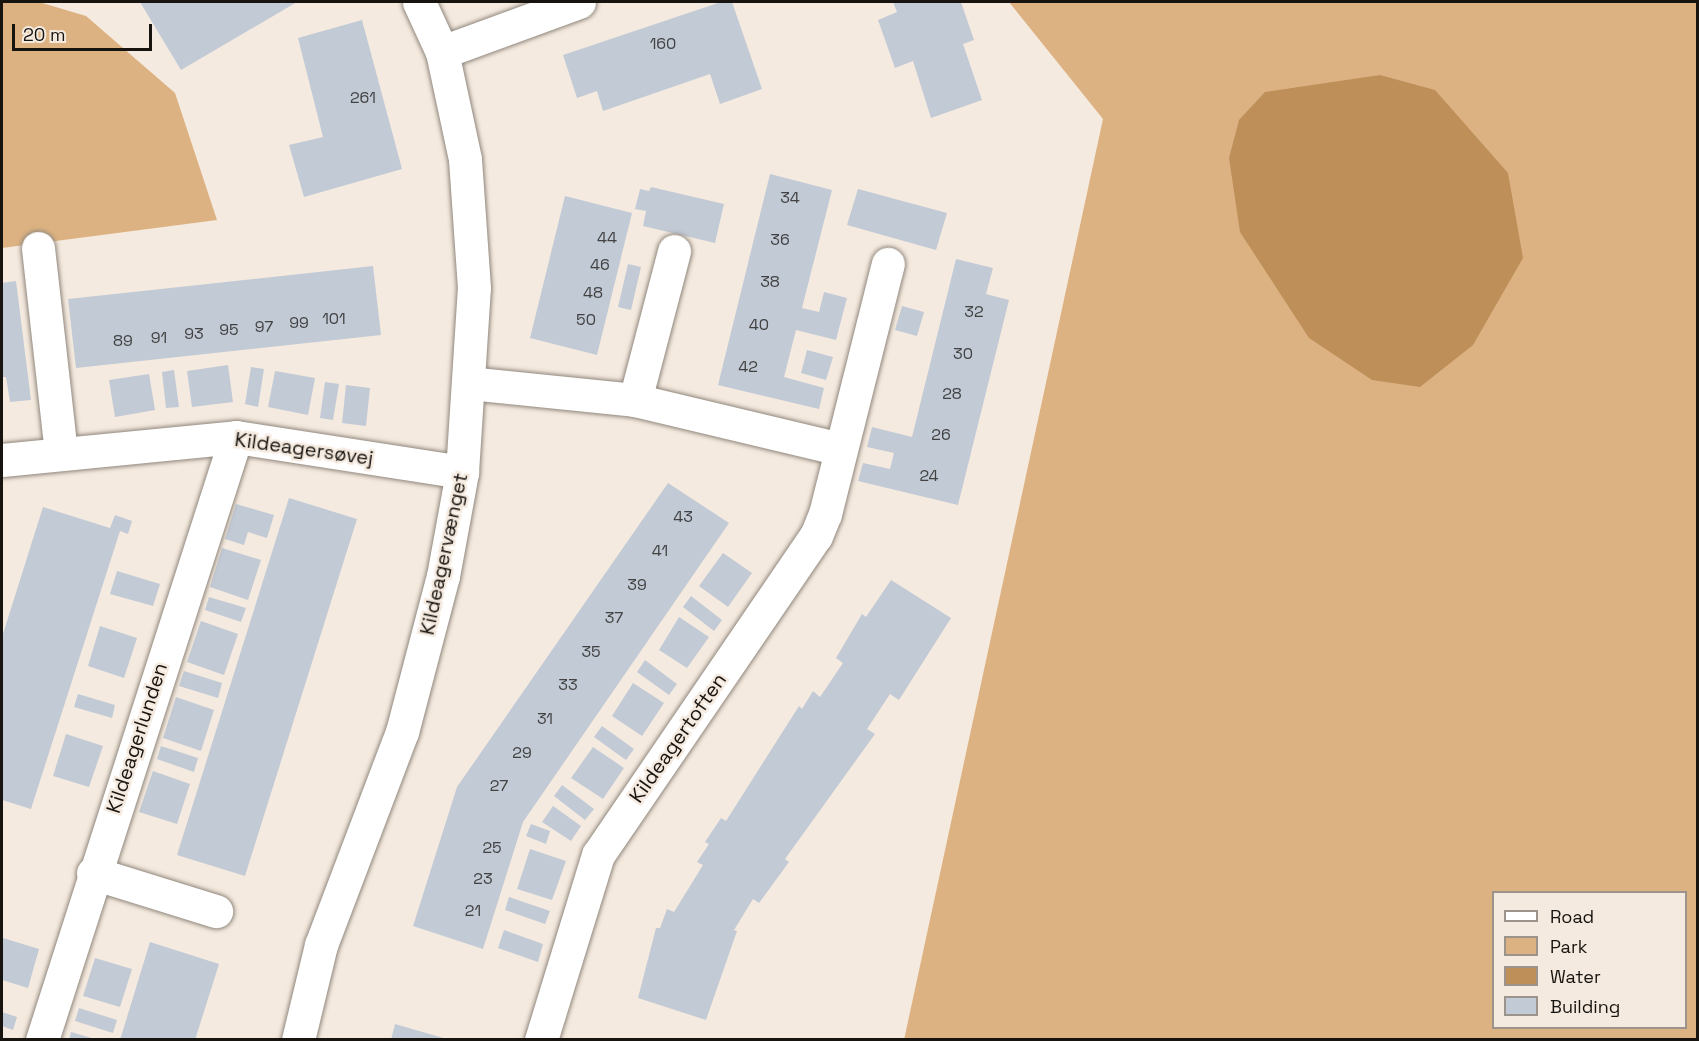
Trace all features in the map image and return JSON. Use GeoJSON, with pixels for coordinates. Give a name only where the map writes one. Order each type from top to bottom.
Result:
{"type":"FeatureCollection","features":[{"type":"Feature","properties":{"kind":"street","name":"Kildeagervænget"},"geometry":{"type":"LineString","coordinates":[[298,1040],[321,945],[402,732],[443,576],[462,472],[470,383],[474,288],[465,159],[442,52],[419,2]]}},
{"type":"Feature","properties":{"kind":"street"},"geometry":{"type":"LineString","coordinates":[[442,52],[579,2]]}},
{"type":"Feature","properties":{"kind":"street"},"geometry":{"type":"LineString","coordinates":[[38,248],[61,454]]}},
{"type":"Feature","properties":{"kind":"street"},"geometry":{"type":"LineString","coordinates":[[635,400],[674,250]]}},
{"type":"Feature","properties":{"kind":"street","name":"Kildeagertoften"},"geometry":{"type":"LineString","coordinates":[[541,1040],[598,855],[816,536],[825,514],[888,264]]}},
{"type":"Feature","properties":{"kind":"street"},"geometry":{"type":"LineString","coordinates":[[470,383],[635,400],[840,449]]}},
{"type":"Feature","properties":{"kind":"street","name":"Kildeagersøvej"},"geometry":{"type":"LineString","coordinates":[[2,460],[236,437],[462,472]]}},
{"type":"Feature","properties":{"kind":"street","name":"Kildeagerlunden"},"geometry":{"type":"LineString","coordinates":[[42,1040],[93,873],[236,437]]}},
{"type":"Feature","properties":{"kind":"street"},"geometry":{"type":"LineString","coordinates":[[93,873],[216,911]]}},
{"type":"Feature","properties":{"kind":"green space"},"geometry":{"type":"Polygon","coordinates":[[[2,2],[39,2],[86,16],[175,93],[217,220],[2,248],[2,2]]]}},
{"type":"Feature","properties":{"kind":"green space"},"geometry":{"type":"Polygon","coordinates":[[[1009,2],[1697,2],[1697,1039],[904,1040],[1103,119],[1009,2]]]}},
{"type":"Feature","properties":{"kind":"water"},"geometry":{"type":"Polygon","coordinates":[[[1380,75],[1435,90],[1508,173],[1523,258],[1473,345],[1420,387],[1372,380],[1309,338],[1240,232],[1229,158],[1239,120],[1265,92],[1380,75]]]}},
{"type":"Feature","properties":{"kind":"building"},"geometry":{"type":"Polygon","coordinates":[[[140,2],[297,2],[181,70],[140,2]]]}},
{"type":"Feature","properties":{"kind":"building"},"geometry":{"type":"Polygon","coordinates":[[[721,2],[732,2],[762,89],[720,104],[710,74],[603,111],[597,91],[577,98],[563,55],[721,2]]]}},
{"type":"Feature","properties":{"kind":"building"},"geometry":{"type":"Polygon","coordinates":[[[893,2],[961,2],[974,40],[963,44],[982,100],[931,118],[913,61],[895,68],[878,20],[897,12],[893,2]]]}},
{"type":"Feature","properties":{"kind":"building"},"geometry":{"type":"Polygon","coordinates":[[[362,20],[402,169],[304,197],[289,145],[323,137],[298,38],[362,20]]]}},
{"type":"Feature","properties":{"kind":"building"},"geometry":{"type":"Polygon","coordinates":[[[770,174],[832,190],[802,308],[819,312],[824,292],[847,298],[836,340],[796,330],[784,377],[824,388],[819,409],[718,385],[770,174]]]}},
{"type":"Feature","properties":{"kind":"building"},"geometry":{"type":"Polygon","coordinates":[[[651,187],[724,204],[715,243],[643,226],[646,211],[635,209],[640,189],[649,191],[651,187]]]}},
{"type":"Feature","properties":{"kind":"building"},"geometry":{"type":"Polygon","coordinates":[[[858,189],[947,213],[936,250],[847,225],[858,189]]]}},
{"type":"Feature","properties":{"kind":"building"},"geometry":{"type":"Polygon","coordinates":[[[565,196],[632,213],[597,355],[530,338],[565,196]]]}},
{"type":"Feature","properties":{"kind":"building"},"geometry":{"type":"Polygon","coordinates":[[[956,259],[993,268],[986,294],[1009,300],[958,505],[858,481],[863,463],[890,469],[894,453],[867,447],[872,427],[912,437],[956,259]]]}},
{"type":"Feature","properties":{"kind":"building"},"geometry":{"type":"Polygon","coordinates":[[[628,264],[641,267],[631,310],[618,307],[628,264]]]}},
{"type":"Feature","properties":{"kind":"building"},"geometry":{"type":"Polygon","coordinates":[[[373,266],[381,335],[76,368],[68,299],[373,266]]]}},
{"type":"Feature","properties":{"kind":"building"},"geometry":{"type":"Polygon","coordinates":[[[16,281],[31,400],[10,402],[6,377],[2,377],[2,283],[16,281]]]}},
{"type":"Feature","properties":{"kind":"building"},"geometry":{"type":"Polygon","coordinates":[[[902,306],[924,312],[917,336],[895,330],[902,306]]]}},
{"type":"Feature","properties":{"kind":"building"},"geometry":{"type":"Polygon","coordinates":[[[807,350],[833,357],[826,380],[801,373],[807,350]]]}},
{"type":"Feature","properties":{"kind":"building"},"geometry":{"type":"Polygon","coordinates":[[[228,365],[233,402],[192,407],[187,371],[228,365]]]}},
{"type":"Feature","properties":{"kind":"building"},"geometry":{"type":"Polygon","coordinates":[[[251,367],[264,369],[258,407],[245,404],[251,367]]]}},
{"type":"Feature","properties":{"kind":"building"},"geometry":{"type":"Polygon","coordinates":[[[174,370],[179,407],[166,408],[162,372],[174,370]]]}},
{"type":"Feature","properties":{"kind":"building"},"geometry":{"type":"Polygon","coordinates":[[[275,371],[315,378],[308,415],[268,407],[275,371]]]}},
{"type":"Feature","properties":{"kind":"building"},"geometry":{"type":"Polygon","coordinates":[[[149,374],[155,410],[115,417],[109,380],[149,374]]]}},
{"type":"Feature","properties":{"kind":"building"},"geometry":{"type":"Polygon","coordinates":[[[325,382],[339,384],[333,420],[320,418],[325,382]]]}},
{"type":"Feature","properties":{"kind":"building"},"geometry":{"type":"Polygon","coordinates":[[[346,385],[370,388],[366,426],[342,423],[346,385]]]}},
{"type":"Feature","properties":{"kind":"building"},"geometry":{"type":"Polygon","coordinates":[[[668,483],[729,523],[523,822],[483,949],[413,926],[457,787],[668,483]]]}},
{"type":"Feature","properties":{"kind":"building"},"geometry":{"type":"Polygon","coordinates":[[[289,498],[357,519],[245,876],[177,855],[289,498]]]}},
{"type":"Feature","properties":{"kind":"building"},"geometry":{"type":"Polygon","coordinates":[[[236,504],[274,515],[267,538],[248,532],[244,545],[225,539],[236,504]]]}},
{"type":"Feature","properties":{"kind":"building"},"geometry":{"type":"Polygon","coordinates":[[[43,507],[110,528],[115,515],[132,521],[128,534],[120,531],[31,809],[2,800],[2,637],[43,507]]]}},
{"type":"Feature","properties":{"kind":"building"},"geometry":{"type":"Polygon","coordinates":[[[222,548],[261,560],[248,600],[210,587],[222,548]]]}},
{"type":"Feature","properties":{"kind":"building"},"geometry":{"type":"Polygon","coordinates":[[[723,553],[752,573],[728,607],[699,586],[723,553]]]}},
{"type":"Feature","properties":{"kind":"building"},"geometry":{"type":"Polygon","coordinates":[[[117,571],[160,584],[153,606],[110,594],[117,571]]]}},
{"type":"Feature","properties":{"kind":"building"},"geometry":{"type":"Polygon","coordinates":[[[891,580],[951,618],[899,700],[890,694],[867,729],[875,734],[785,859],[789,862],[759,903],[753,899],[734,930],[737,931],[706,1020],[638,998],[656,928],[660,928],[667,909],[674,912],[703,865],[697,862],[709,844],[705,842],[721,818],[726,821],[799,706],[802,709],[813,691],[820,697],[843,663],[836,658],[862,614],[866,617],[891,580]]]}},
{"type":"Feature","properties":{"kind":"building"},"geometry":{"type":"Polygon","coordinates":[[[691,596],[722,620],[714,631],[683,607],[691,596]]]}},
{"type":"Feature","properties":{"kind":"building"},"geometry":{"type":"Polygon","coordinates":[[[209,597],[246,608],[241,622],[205,610],[209,597]]]}},
{"type":"Feature","properties":{"kind":"building"},"geometry":{"type":"Polygon","coordinates":[[[679,617],[709,637],[687,668],[659,650],[679,617]]]}},
{"type":"Feature","properties":{"kind":"building"},"geometry":{"type":"Polygon","coordinates":[[[201,621],[238,634],[224,675],[187,662],[201,621]]]}},
{"type":"Feature","properties":{"kind":"building"},"geometry":{"type":"Polygon","coordinates":[[[100,626],[137,638],[124,678],[88,666],[100,626]]]}},
{"type":"Feature","properties":{"kind":"building"},"geometry":{"type":"Polygon","coordinates":[[[645,660],[677,684],[669,695],[637,672],[645,660]]]}},
{"type":"Feature","properties":{"kind":"building"},"geometry":{"type":"Polygon","coordinates":[[[184,671],[222,683],[218,698],[179,686],[184,671]]]}},
{"type":"Feature","properties":{"kind":"building"},"geometry":{"type":"Polygon","coordinates":[[[633,683],[664,703],[642,736],[612,716],[633,683]]]}},
{"type":"Feature","properties":{"kind":"building"},"geometry":{"type":"Polygon","coordinates":[[[78,694],[115,705],[112,718],[74,707],[78,694]]]}},
{"type":"Feature","properties":{"kind":"building"},"geometry":{"type":"Polygon","coordinates":[[[176,697],[214,710],[201,751],[163,738],[176,697]]]}},
{"type":"Feature","properties":{"kind":"building"},"geometry":{"type":"Polygon","coordinates":[[[602,726],[634,749],[626,760],[594,737],[602,726]]]}},
{"type":"Feature","properties":{"kind":"building"},"geometry":{"type":"Polygon","coordinates":[[[66,734],[103,746],[89,787],[53,776],[66,734]]]}},
{"type":"Feature","properties":{"kind":"building"},"geometry":{"type":"Polygon","coordinates":[[[161,746],[198,758],[194,772],[157,759],[161,746]]]}},
{"type":"Feature","properties":{"kind":"building"},"geometry":{"type":"Polygon","coordinates":[[[593,747],[624,768],[603,799],[571,778],[593,747]]]}},
{"type":"Feature","properties":{"kind":"building"},"geometry":{"type":"Polygon","coordinates":[[[153,771],[190,784],[177,824],[139,812],[153,771]]]}},
{"type":"Feature","properties":{"kind":"building"},"geometry":{"type":"Polygon","coordinates":[[[562,785],[594,809],[585,820],[554,796],[562,785]]]}},
{"type":"Feature","properties":{"kind":"building"},"geometry":{"type":"Polygon","coordinates":[[[553,806],[581,826],[571,841],[542,822],[553,806]]]}},
{"type":"Feature","properties":{"kind":"building"},"geometry":{"type":"Polygon","coordinates":[[[531,824],[550,831],[546,844],[526,836],[531,824]]]}},
{"type":"Feature","properties":{"kind":"building"},"geometry":{"type":"Polygon","coordinates":[[[530,849],[566,861],[552,900],[517,889],[530,849]]]}},
{"type":"Feature","properties":{"kind":"building"},"geometry":{"type":"Polygon","coordinates":[[[509,897],[550,911],[545,924],[505,910],[509,897]]]}},
{"type":"Feature","properties":{"kind":"building"},"geometry":{"type":"Polygon","coordinates":[[[504,930],[543,944],[538,962],[498,948],[504,930]]]}},
{"type":"Feature","properties":{"kind":"building"},"geometry":{"type":"Polygon","coordinates":[[[3,938],[39,949],[28,988],[2,980],[3,938]]]}},
{"type":"Feature","properties":{"kind":"building"},"geometry":{"type":"Polygon","coordinates":[[[150,942],[219,964],[195,1040],[120,1040],[150,942]]]}},
{"type":"Feature","properties":{"kind":"building"},"geometry":{"type":"Polygon","coordinates":[[[95,958],[132,969],[120,1007],[83,996],[95,958]]]}},
{"type":"Feature","properties":{"kind":"building"},"geometry":{"type":"Polygon","coordinates":[[[79,1008],[117,1020],[113,1033],[75,1021],[79,1008]]]}},
{"type":"Feature","properties":{"kind":"building"},"geometry":{"type":"Polygon","coordinates":[[[2,1012],[17,1017],[13,1030],[2,1026],[2,1012]]]}},
{"type":"Feature","properties":{"kind":"building"},"geometry":{"type":"Polygon","coordinates":[[[395,1024],[447,1039],[391,1040],[395,1024]]]}},
{"type":"Feature","properties":{"kind":"building"},"geometry":{"type":"Polygon","coordinates":[[[71,1032],[95,1039],[95,1040],[69,1040],[71,1032]]]}}]}
